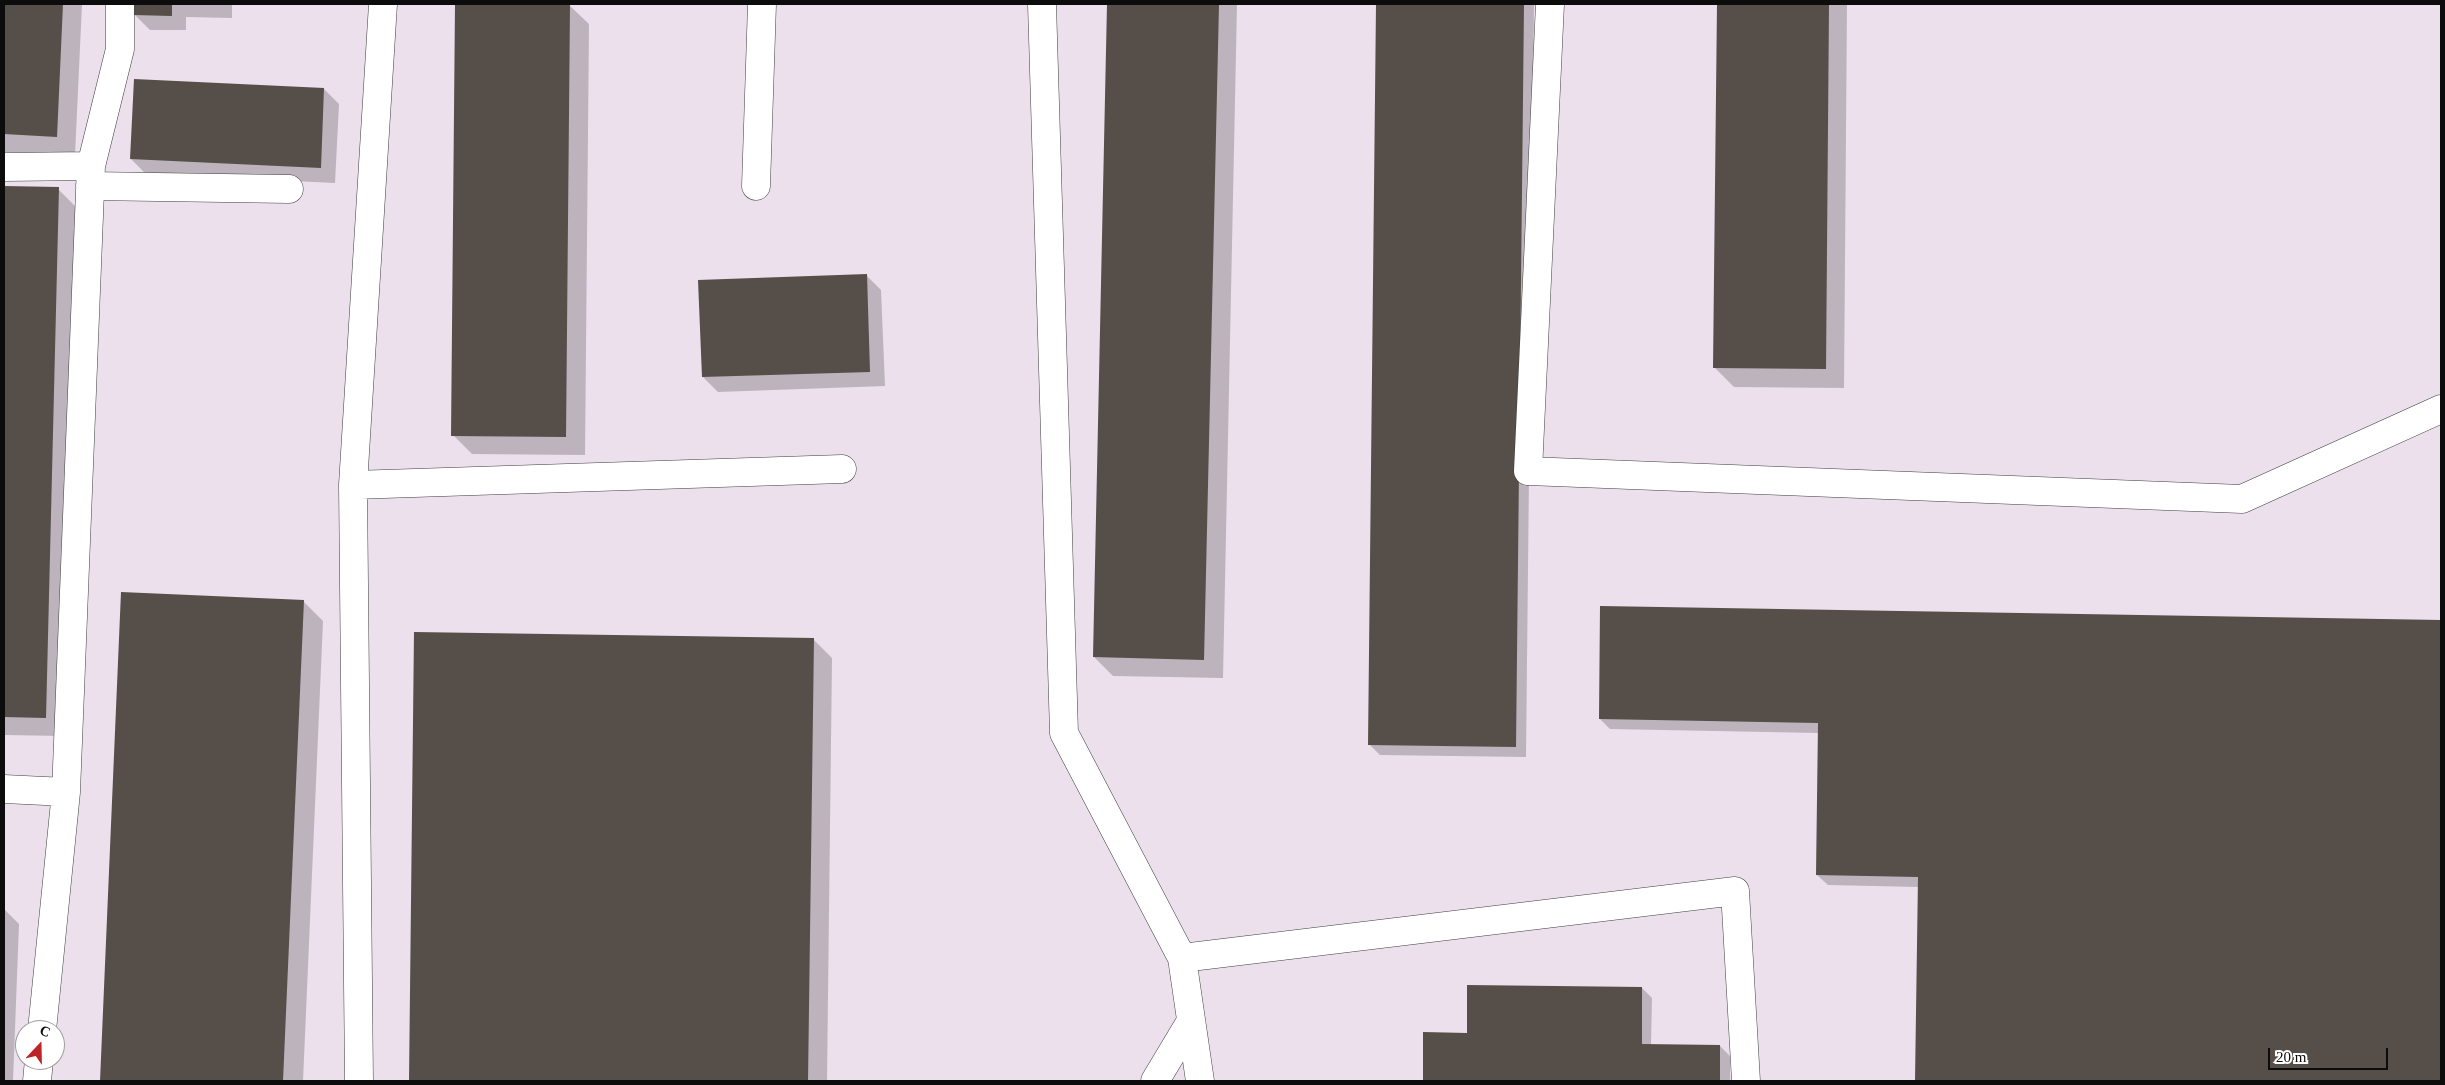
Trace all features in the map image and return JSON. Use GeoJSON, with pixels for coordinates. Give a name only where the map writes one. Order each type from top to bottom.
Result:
{"type":"FeatureCollection","features":[{"type":"Feature","properties":{"kind":"lane"},"geometry":{"type":"LineString","coordinates":[[43,1020],[66,792],[90,176],[120,49],[120,4]]}},
{"type":"Feature","properties":{"kind":"lane"},"geometry":{"type":"LineString","coordinates":[[359,1081],[353,486],[383,4]]}},
{"type":"Feature","properties":{"kind":"lane"},"geometry":{"type":"LineString","coordinates":[[756,186],[762,4]]}},
{"type":"Feature","properties":{"kind":"lane"},"geometry":{"type":"LineString","coordinates":[[1042,4],[1064,733],[1182,958],[1200,1081]]}},
{"type":"Feature","properties":{"kind":"lane"},"geometry":{"type":"LineString","coordinates":[[1550,4],[1528,471],[2242,500],[2441,409]]}},
{"type":"Feature","properties":{"kind":"lane"},"geometry":{"type":"LineString","coordinates":[[4,167],[90,176],[289,189]]}},
{"type":"Feature","properties":{"kind":"lane"},"geometry":{"type":"LineString","coordinates":[[353,486],[842,469]]}},
{"type":"Feature","properties":{"kind":"lane"},"geometry":{"type":"LineString","coordinates":[[4,788],[66,792]]}},
{"type":"Feature","properties":{"kind":"lane"},"geometry":{"type":"LineString","coordinates":[[1182,958],[1735,891],[1746,1081]]}},
{"type":"Feature","properties":{"kind":"lane"},"geometry":{"type":"LineString","coordinates":[[1155,1081],[1191,1020]]}},
{"type":"Feature","properties":{"kind":"shaded area"},"geometry":{"type":"Polygon","coordinates":[[[4,4],[2441,4],[2441,1081],[4,1081],[4,4]]]}},
{"type":"Feature","properties":{"kind":"building"},"geometry":{"type":"Polygon","coordinates":[[[4,4],[63,4],[57,137],[4,134],[4,4]]]}},
{"type":"Feature","properties":{"kind":"building"},"geometry":{"type":"Polygon","coordinates":[[[134,4],[172,4],[172,16],[134,15],[134,4]]]}},
{"type":"Feature","properties":{"kind":"building"},"geometry":{"type":"Polygon","coordinates":[[[455,4],[570,4],[566,437],[451,436],[455,4]]]}},
{"type":"Feature","properties":{"kind":"building"},"geometry":{"type":"Polygon","coordinates":[[[1107,4],[1219,4],[1204,660],[1093,657],[1107,4]]]}},
{"type":"Feature","properties":{"kind":"building"},"geometry":{"type":"Polygon","coordinates":[[[1376,4],[1524,4],[1516,747],[1368,745],[1376,4]]]}},
{"type":"Feature","properties":{"kind":"building"},"geometry":{"type":"Polygon","coordinates":[[[1717,4],[1829,4],[1826,369],[1713,368],[1717,4]]]}},
{"type":"Feature","properties":{"kind":"building"},"geometry":{"type":"Polygon","coordinates":[[[134,79],[324,88],[321,168],[130,159],[134,79]]]}},
{"type":"Feature","properties":{"kind":"building"},"geometry":{"type":"Polygon","coordinates":[[[4,186],[59,187],[46,718],[4,717],[4,186]]]}},
{"type":"Feature","properties":{"kind":"building"},"geometry":{"type":"Polygon","coordinates":[[[867,274],[870,372],[702,377],[698,280],[867,274]]]}},
{"type":"Feature","properties":{"kind":"building"},"geometry":{"type":"Polygon","coordinates":[[[121,592],[304,600],[283,1081],[100,1081],[121,592]]]}},
{"type":"Feature","properties":{"kind":"building"},"geometry":{"type":"Polygon","coordinates":[[[1600,606],[2441,620],[2441,1081],[1915,1081],[1918,877],[1816,875],[1818,723],[1599,719],[1600,606]]]}},
{"type":"Feature","properties":{"kind":"building"},"geometry":{"type":"Polygon","coordinates":[[[414,632],[814,638],[808,1081],[409,1081],[414,632]]]}},
{"type":"Feature","properties":{"kind":"building"},"geometry":{"type":"Polygon","coordinates":[[[1467,985],[1642,987],[1642,1044],[1720,1045],[1720,1081],[1423,1081],[1423,1032],[1467,1033],[1467,985]]]}}]}
